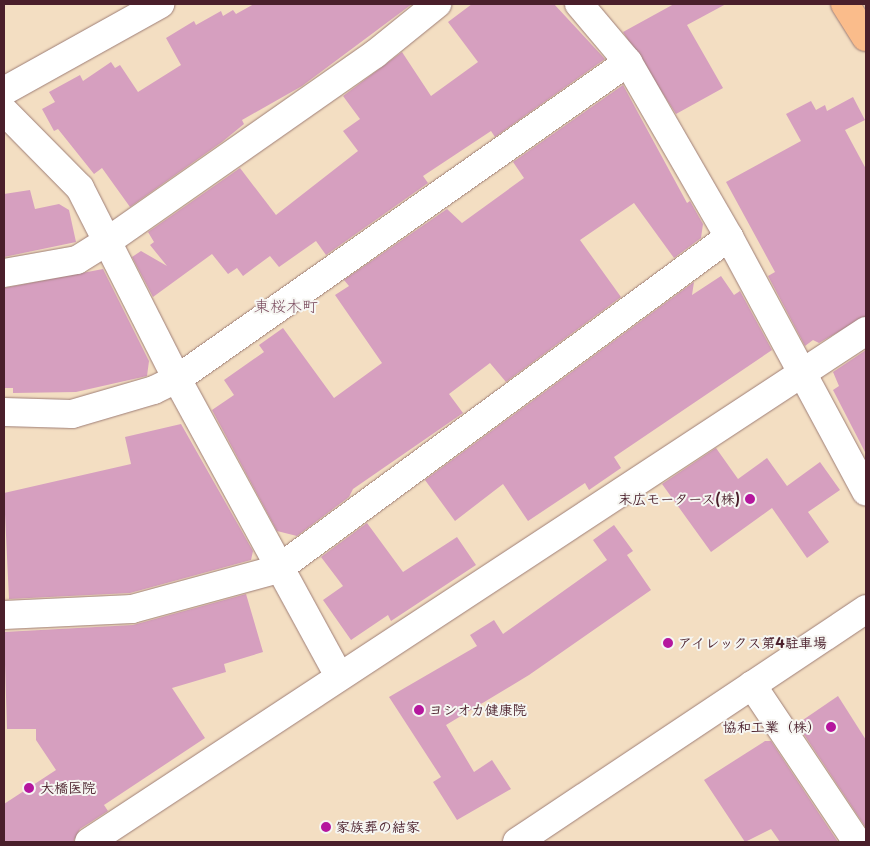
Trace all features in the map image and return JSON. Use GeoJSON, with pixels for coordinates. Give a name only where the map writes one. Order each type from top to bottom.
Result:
{"type":"FeatureCollection","features":[{"type":"Feature","properties":{"kind":"main road"},"geometry":{"type":"LineString","coordinates":[[845,4],[866,38]]}},
{"type":"Feature","properties":{"kind":"street"},"geometry":{"type":"LineString","coordinates":[[4,91],[160,4]]}},
{"type":"Feature","properties":{"kind":"street"},"geometry":{"type":"LineString","coordinates":[[4,273],[78,260],[108,242],[375,54],[437,4]]}},
{"type":"Feature","properties":{"kind":"street"},"geometry":{"type":"LineString","coordinates":[[579,4],[628,62],[730,237],[866,492]]}},
{"type":"Feature","properties":{"kind":"street"},"geometry":{"type":"LineString","coordinates":[[4,412],[72,414],[154,390],[178,379],[628,62]]}},
{"type":"Feature","properties":{"kind":"street"},"geometry":{"type":"LineString","coordinates":[[4,112],[80,188],[278,568],[339,676]]}},
{"type":"Feature","properties":{"kind":"street"},"geometry":{"type":"LineString","coordinates":[[4,615],[132,609],[278,568],[730,237]]}},
{"type":"Feature","properties":{"kind":"street"},"geometry":{"type":"LineString","coordinates":[[89,842],[866,331]]}},
{"type":"Feature","properties":{"kind":"street"},"geometry":{"type":"LineString","coordinates":[[517,842],[866,609]]}},
{"type":"Feature","properties":{"kind":"street"},"geometry":{"type":"LineString","coordinates":[[752,685],[857,842]]}},
{"type":"Feature","properties":{"kind":"building"},"geometry":{"type":"Polygon","coordinates":[[[254,4],[412,4],[302,86],[242,120],[244,124],[222,142],[130,207],[102,168],[94,174],[58,129],[54,131],[42,109],[55,102],[49,92],[80,75],[83,81],[111,62],[115,68],[120,65],[138,92],[181,65],[166,38],[194,21],[196,25],[221,11],[223,16],[233,10],[236,14],[254,4]]]}},
{"type":"Feature","properties":{"kind":"building"},"geometry":{"type":"Polygon","coordinates":[[[472,4],[554,4],[605,59],[495,137],[491,131],[423,176],[428,183],[326,255],[316,241],[279,267],[270,256],[243,276],[237,268],[228,274],[212,254],[153,297],[132,257],[141,251],[167,266],[150,245],[154,242],[148,232],[240,168],[276,215],[358,151],[343,131],[360,119],[343,96],[402,52],[431,96],[478,62],[448,22],[472,4]]]}},
{"type":"Feature","properties":{"kind":"building"},"geometry":{"type":"Polygon","coordinates":[[[674,4],[726,4],[687,25],[723,88],[676,114],[623,32],[674,4]]]}},
{"type":"Feature","properties":{"kind":"building"},"geometry":{"type":"Polygon","coordinates":[[[623,85],[687,203],[690,201],[703,224],[701,238],[674,258],[634,203],[580,240],[621,297],[506,382],[490,363],[449,394],[463,413],[353,489],[349,497],[297,536],[277,531],[212,410],[234,395],[224,380],[264,352],[259,345],[283,328],[334,398],[382,363],[335,295],[349,286],[344,280],[447,209],[462,223],[524,178],[513,162],[623,85]]]}},
{"type":"Feature","properties":{"kind":"building"},"geometry":{"type":"Polygon","coordinates":[[[853,97],[865,120],[845,130],[866,169],[866,316],[819,343],[813,340],[805,346],[768,276],[775,272],[726,182],[801,141],[786,114],[811,101],[816,110],[825,105],[827,111],[853,97]]]}},
{"type":"Feature","properties":{"kind":"building"},"geometry":{"type":"Polygon","coordinates":[[[30,190],[35,209],[59,204],[69,210],[76,242],[4,257],[4,194],[30,190]]]}},
{"type":"Feature","properties":{"kind":"building"},"geometry":{"type":"Polygon","coordinates":[[[103,269],[149,361],[147,376],[76,392],[13,393],[13,388],[4,388],[4,288],[103,269]]]}},
{"type":"Feature","properties":{"kind":"building"},"geometry":{"type":"Polygon","coordinates":[[[721,276],[734,295],[740,291],[772,350],[614,457],[621,468],[589,490],[585,483],[528,521],[503,484],[455,521],[425,480],[694,282],[692,295],[721,276]]]}},
{"type":"Feature","properties":{"kind":"building"},"geometry":{"type":"Polygon","coordinates":[[[866,350],[866,454],[833,390],[839,386],[833,372],[866,350]]]}},
{"type":"Feature","properties":{"kind":"building"},"geometry":{"type":"Polygon","coordinates":[[[181,424],[253,551],[251,560],[130,593],[9,599],[4,493],[131,464],[125,437],[181,424]]]}},
{"type":"Feature","properties":{"kind":"building","name":"末広モータース(株)"},"geometry":{"type":"Polygon","coordinates":[[[716,448],[738,479],[767,458],[787,486],[820,462],[840,490],[808,512],[829,542],[807,558],[772,508],[711,552],[662,484],[716,448]]]}},
{"type":"Feature","properties":{"kind":"building"},"geometry":{"type":"Polygon","coordinates":[[[367,523],[403,572],[457,537],[476,565],[391,621],[388,615],[351,640],[323,600],[343,586],[321,557],[367,523]]]}},
{"type":"Feature","properties":{"kind":"building"},"geometry":{"type":"Polygon","coordinates":[[[614,525],[633,551],[627,555],[651,590],[529,675],[446,725],[474,772],[492,760],[511,789],[457,820],[433,782],[441,777],[389,697],[477,646],[470,635],[494,620],[503,634],[607,560],[593,540],[614,525]]]}},
{"type":"Feature","properties":{"kind":"building"},"geometry":{"type":"Polygon","coordinates":[[[246,594],[263,652],[224,664],[226,672],[172,688],[205,738],[104,805],[108,811],[80,829],[73,842],[4,842],[4,804],[56,770],[36,740],[36,729],[7,729],[4,632],[133,625],[246,594]]]}},
{"type":"Feature","properties":{"kind":"building"},"geometry":{"type":"Polygon","coordinates":[[[838,696],[866,740],[866,828],[797,724],[838,696]]]}},
{"type":"Feature","properties":{"kind":"building"},"geometry":{"type":"Polygon","coordinates":[[[765,741],[771,741],[838,842],[780,842],[771,829],[745,842],[704,780],[765,741]]]}},
{"type":"Feature","properties":{"kind":"place","name":"末広モータース(株)"},"geometry":{"type":"Point","coordinates":[750,499]}},
{"type":"Feature","properties":{"kind":"place","name":"アイレックス第4駐車場"},"geometry":{"type":"Point","coordinates":[668,643]}},
{"type":"Feature","properties":{"kind":"place","name":"ヨシオカ健康院"},"geometry":{"type":"Point","coordinates":[419,710]}},
{"type":"Feature","properties":{"kind":"place","name":"協和工業（株）"},"geometry":{"type":"Point","coordinates":[831,727]}},
{"type":"Feature","properties":{"kind":"place","name":"大橋医院"},"geometry":{"type":"Point","coordinates":[29,788]}},
{"type":"Feature","properties":{"kind":"place","name":"家族葬の結家"},"geometry":{"type":"Point","coordinates":[326,827]}},
{"type":"Feature","properties":{"kind":"district","name":"東桜木町"},"geometry":{"type":"Point","coordinates":[286,305]}}]}
